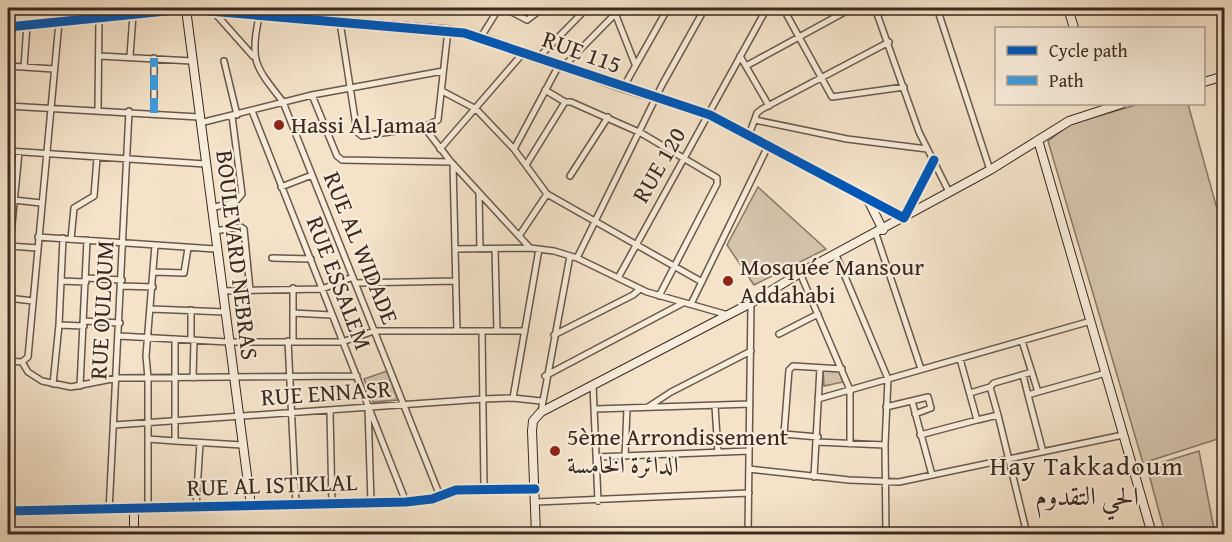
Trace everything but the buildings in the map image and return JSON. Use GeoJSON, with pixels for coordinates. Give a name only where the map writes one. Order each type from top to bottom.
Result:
{"type":"FeatureCollection","features":[{"type":"Feature","properties":{"kind":"street"},"geometry":{"type":"LineString","coordinates":[[8,27],[133,15],[175,8],[186,9]]}},
{"type":"Feature","properties":{"kind":"street"},"geometry":{"type":"LineString","coordinates":[[211,10],[226,8]]}},
{"type":"Feature","properties":{"kind":"street"},"geometry":{"type":"LineString","coordinates":[[481,38],[499,8]]}},
{"type":"Feature","properties":{"kind":"street"},"geometry":{"type":"LineString","coordinates":[[504,8],[527,20],[543,8]]}},
{"type":"Feature","properties":{"kind":"street"},"geometry":{"type":"LineString","coordinates":[[539,57],[587,8]]}},
{"type":"Feature","properties":{"kind":"street"},"geometry":{"type":"LineString","coordinates":[[613,8],[635,64]]}},
{"type":"Feature","properties":{"kind":"street"},"geometry":{"type":"LineString","coordinates":[[514,149],[545,90],[561,66],[616,16],[621,8]]}},
{"type":"Feature","properties":{"kind":"street"},"geometry":{"type":"LineString","coordinates":[[624,88],[635,64],[668,8]]}},
{"type":"Feature","properties":{"kind":"street"},"geometry":{"type":"LineString","coordinates":[[577,258],[705,8]]}},
{"type":"Feature","properties":{"kind":"street","name":"RUE 120"},"geometry":{"type":"LineString","coordinates":[[618,278],[767,8]]}},
{"type":"Feature","properties":{"kind":"street"},"geometry":{"type":"LineString","coordinates":[[783,8],[831,96],[836,98],[904,87]]}},
{"type":"Feature","properties":{"kind":"street"},"geometry":{"type":"LineString","coordinates":[[746,66],[852,8]]}},
{"type":"Feature","properties":{"kind":"street"},"geometry":{"type":"LineString","coordinates":[[875,8],[927,149],[949,192]]}},
{"type":"Feature","properties":{"kind":"street"},"geometry":{"type":"LineString","coordinates":[[936,8],[990,170]]}},
{"type":"Feature","properties":{"kind":"street"},"geometry":{"type":"LineString","coordinates":[[1068,8],[1074,27]]}},
{"type":"Feature","properties":{"kind":"street"},"geometry":{"type":"LineString","coordinates":[[1222,8],[1224,18]]}},
{"type":"Feature","properties":{"kind":"street","name":"RUE 115"},"geometry":{"type":"LineString","coordinates":[[186,9],[259,17],[448,30],[481,38],[624,88],[710,114],[904,218]]}},
{"type":"Feature","properties":{"kind":"street","name":"BOULEVARD NEBRAS"},"geometry":{"type":"LineString","coordinates":[[186,9],[251,506]]}},
{"type":"Feature","properties":{"kind":"street","name":"RUE AL WIDADE"},"geometry":{"type":"LineString","coordinates":[[211,10],[253,56],[261,73],[283,102],[440,496]]}},
{"type":"Feature","properties":{"kind":"street"},"geometry":{"type":"LineString","coordinates":[[130,56],[133,15]]}},
{"type":"Feature","properties":{"kind":"street"},"geometry":{"type":"LineString","coordinates":[[98,109],[99,17]]}},
{"type":"Feature","properties":{"kind":"street"},"geometry":{"type":"LineString","coordinates":[[253,56],[259,17]]}},
{"type":"Feature","properties":{"kind":"street"},"geometry":{"type":"LineString","coordinates":[[8,361],[22,362],[28,357],[59,22]]}},
{"type":"Feature","properties":{"kind":"street"},"geometry":{"type":"LineString","coordinates":[[340,22],[360,135],[424,127],[438,120],[448,30]]}},
{"type":"Feature","properties":{"kind":"street"},"geometry":{"type":"LineString","coordinates":[[24,67],[27,25]]}},
{"type":"Feature","properties":{"kind":"street"},"geometry":{"type":"LineString","coordinates":[[749,135],[759,111],[889,42]]}},
{"type":"Feature","properties":{"kind":"street"},"geometry":{"type":"LineString","coordinates":[[440,149],[524,52]]}},
{"type":"Feature","properties":{"kind":"street"},"geometry":{"type":"LineString","coordinates":[[100,56],[192,61]]}},
{"type":"Feature","properties":{"kind":"street"},"geometry":{"type":"LineString","coordinates":[[740,56],[769,106]]}},
{"type":"Feature","properties":{"kind":"street"},"geometry":{"type":"LineString","coordinates":[[154,58],[154,113]]}},
{"type":"Feature","properties":{"kind":"street"},"geometry":{"type":"LineString","coordinates":[[211,208],[235,202],[242,194],[235,115],[224,61]]}},
{"type":"Feature","properties":{"kind":"street"},"geometry":{"type":"LineString","coordinates":[[8,66],[54,69]]}},
{"type":"Feature","properties":{"kind":"street"},"geometry":{"type":"LineString","coordinates":[[8,106],[129,111],[200,120],[235,115],[312,95],[443,71]]}},
{"type":"Feature","properties":{"kind":"street"},"geometry":{"type":"LineString","coordinates":[[1205,81],[1224,76]]}},
{"type":"Feature","properties":{"kind":"street"},"geometry":{"type":"LineString","coordinates":[[545,90],[565,102],[571,102],[609,117],[716,177],[717,184],[659,296]]}},
{"type":"Feature","properties":{"kind":"street"},"geometry":{"type":"LineString","coordinates":[[442,91],[477,109],[514,149],[546,194],[673,268],[702,282]]}},
{"type":"Feature","properties":{"kind":"street"},"geometry":{"type":"LineString","coordinates":[[312,95],[337,156],[350,161],[452,163]]}},
{"type":"Feature","properties":{"kind":"street"},"geometry":{"type":"LineString","coordinates":[[526,165],[565,102]]}},
{"type":"Feature","properties":{"kind":"street"},"geometry":{"type":"LineString","coordinates":[[536,534],[533,421],[541,412],[751,303],[800,273],[880,232],[990,170],[1096,107],[1113,105]]}},
{"type":"Feature","properties":{"kind":"street","name":"RUE OULOUM"},"geometry":{"type":"LineString","coordinates":[[109,511],[129,111]]}},
{"type":"Feature","properties":{"kind":"street","name":"RUE ESSALEM"},"geometry":{"type":"LineString","coordinates":[[252,111],[406,502]]}},
{"type":"Feature","properties":{"kind":"street"},"geometry":{"type":"LineString","coordinates":[[570,176],[609,117]]}},
{"type":"Feature","properties":{"kind":"street"},"geometry":{"type":"LineString","coordinates":[[755,120],[824,135],[927,149]]}},
{"type":"Feature","properties":{"kind":"street"},"geometry":{"type":"LineString","coordinates":[[424,127],[452,163],[530,248]]}},
{"type":"Feature","properties":{"kind":"street"},"geometry":{"type":"LineString","coordinates":[[1038,140],[1152,534]]}},
{"type":"Feature","properties":{"kind":"street"},"geometry":{"type":"LineString","coordinates":[[691,304],[768,146]]}},
{"type":"Feature","properties":{"kind":"street"},"geometry":{"type":"LineString","coordinates":[[8,151],[205,164]]}},
{"type":"Feature","properties":{"kind":"street"},"geometry":{"type":"LineString","coordinates":[[8,265],[10,213],[14,200],[19,152]]}},
{"type":"Feature","properties":{"kind":"street"},"geometry":{"type":"LineString","coordinates":[[70,239],[74,208],[94,196],[97,158]]}},
{"type":"Feature","properties":{"kind":"street"},"geometry":{"type":"LineString","coordinates":[[904,218],[934,160]]}},
{"type":"Feature","properties":{"kind":"street"},"geometry":{"type":"LineString","coordinates":[[452,163],[457,331]]}},
{"type":"Feature","properties":{"kind":"street"},"geometry":{"type":"LineString","coordinates":[[281,186],[312,175]]}},
{"type":"Feature","properties":{"kind":"street"},"geometry":{"type":"LineString","coordinates":[[8,181],[16,181]]}},
{"type":"Feature","properties":{"kind":"street"},"geometry":{"type":"LineString","coordinates":[[479,193],[480,249]]}},
{"type":"Feature","properties":{"kind":"street"},"geometry":{"type":"LineString","coordinates":[[519,236],[546,194]]}},
{"type":"Feature","properties":{"kind":"street"},"geometry":{"type":"LineString","coordinates":[[867,198],[880,232],[921,369]]}},
{"type":"Feature","properties":{"kind":"street"},"geometry":{"type":"LineString","coordinates":[[14,200],[41,203]]}},
{"type":"Feature","properties":{"kind":"street"},"geometry":{"type":"LineString","coordinates":[[214,231],[241,227],[244,229],[250,290]]}},
{"type":"Feature","properties":{"kind":"street"},"geometry":{"type":"LineString","coordinates":[[38,237],[216,249]]}},
{"type":"Feature","properties":{"kind":"street"},"geometry":{"type":"LineString","coordinates":[[53,384],[60,325],[63,238]]}},
{"type":"Feature","properties":{"kind":"street"},"geometry":{"type":"LineString","coordinates":[[80,386],[87,240]]}},
{"type":"Feature","properties":{"kind":"street"},"geometry":{"type":"LineString","coordinates":[[148,508],[148,378],[146,364],[155,245]]}},
{"type":"Feature","properties":{"kind":"street"},"geometry":{"type":"LineString","coordinates":[[8,246],[38,248]]}},
{"type":"Feature","properties":{"kind":"street"},"geometry":{"type":"LineString","coordinates":[[154,272],[184,273],[188,248]]}},
{"type":"Feature","properties":{"kind":"street"},"geometry":{"type":"LineString","coordinates":[[455,249],[530,248],[570,256],[640,289],[729,315]]}},
{"type":"Feature","properties":{"kind":"street"},"geometry":{"type":"LineString","coordinates":[[495,249],[497,331]]}},
{"type":"Feature","properties":{"kind":"street"},"geometry":{"type":"LineString","coordinates":[[513,398],[539,249]]}},
{"type":"Feature","properties":{"kind":"street"},"geometry":{"type":"LineString","coordinates":[[836,255],[888,379],[884,483],[886,534]]}},
{"type":"Feature","properties":{"kind":"street"},"geometry":{"type":"LineString","coordinates":[[541,412],[545,376],[570,256]]}},
{"type":"Feature","properties":{"kind":"street"},"geometry":{"type":"LineString","coordinates":[[272,258],[310,259]]}},
{"type":"Feature","properties":{"kind":"street"},"geometry":{"type":"LineString","coordinates":[[800,273],[850,390],[850,444]]}},
{"type":"Feature","properties":{"kind":"street"},"geometry":{"type":"LineString","coordinates":[[62,281],[86,280],[153,287]]}},
{"type":"Feature","properties":{"kind":"street"},"geometry":{"type":"LineString","coordinates":[[222,291],[322,289],[354,280],[456,281]]}},
{"type":"Feature","properties":{"kind":"street"},"geometry":{"type":"LineString","coordinates":[[293,288],[291,413],[296,504]]}},
{"type":"Feature","properties":{"kind":"street"},"geometry":{"type":"LineString","coordinates":[[554,335],[633,295],[640,289]]}},
{"type":"Feature","properties":{"kind":"street"},"geometry":{"type":"LineString","coordinates":[[8,298],[33,301]]}},
{"type":"Feature","properties":{"kind":"street"},"geometry":{"type":"LineString","coordinates":[[545,376],[653,321],[683,303]]}},
{"type":"Feature","properties":{"kind":"street"},"geometry":{"type":"LineString","coordinates":[[748,534],[751,303]]}},
{"type":"Feature","properties":{"kind":"street"},"geometry":{"type":"LineString","coordinates":[[151,309],[225,312]]}},
{"type":"Feature","properties":{"kind":"street"},"geometry":{"type":"LineString","coordinates":[[191,310],[193,378]]}},
{"type":"Feature","properties":{"kind":"street"},"geometry":{"type":"LineString","coordinates":[[293,313],[331,315]]}},
{"type":"Feature","properties":{"kind":"street"},"geometry":{"type":"LineString","coordinates":[[779,334],[818,314]]}},
{"type":"Feature","properties":{"kind":"street"},"geometry":{"type":"LineString","coordinates":[[819,399],[1091,321]]}},
{"type":"Feature","properties":{"kind":"street"},"geometry":{"type":"LineString","coordinates":[[60,325],[120,323]]}},
{"type":"Feature","properties":{"kind":"street"},"geometry":{"type":"LineString","coordinates":[[119,336],[228,342],[342,342],[374,331],[525,331]]}},
{"type":"Feature","properties":{"kind":"street"},"geometry":{"type":"LineString","coordinates":[[482,331],[484,489]]}},
{"type":"Feature","properties":{"kind":"street"},"geometry":{"type":"LineString","coordinates":[[175,441],[176,339]]}},
{"type":"Feature","properties":{"kind":"street"},"geometry":{"type":"LineString","coordinates":[[1022,341],[1038,392]]}},
{"type":"Feature","properties":{"kind":"street"},"geometry":{"type":"LineString","coordinates":[[647,408],[671,392],[752,351]]}},
{"type":"Feature","properties":{"kind":"street"},"geometry":{"type":"LineString","coordinates":[[960,358],[977,420]]}},
{"type":"Feature","properties":{"kind":"street"},"geometry":{"type":"LineString","coordinates":[[22,362],[32,376],[53,384],[80,386],[117,378],[357,376]]}},
{"type":"Feature","properties":{"kind":"street"},"geometry":{"type":"LineString","coordinates":[[842,369],[790,368],[784,433],[850,444],[885,445]]}},
{"type":"Feature","properties":{"kind":"street"},"geometry":{"type":"LineString","coordinates":[[814,477],[820,368]]}},
{"type":"Feature","properties":{"kind":"street"},"geometry":{"type":"LineString","coordinates":[[970,393],[1032,372]]}},
{"type":"Feature","properties":{"kind":"street"},"geometry":{"type":"LineString","coordinates":[[1028,395],[1106,373]]}},
{"type":"Feature","properties":{"kind":"street"},"geometry":{"type":"LineString","coordinates":[[1023,375],[1042,452]]}},
{"type":"Feature","properties":{"kind":"street"},"geometry":{"type":"LineString","coordinates":[[593,385],[598,501]]}},
{"type":"Feature","properties":{"kind":"street"},"geometry":{"type":"LineString","coordinates":[[990,387],[1028,534]]}},
{"type":"Feature","properties":{"kind":"street"},"geometry":{"type":"LineString","coordinates":[[886,407],[928,397],[931,408],[915,414]]}},
{"type":"Feature","properties":{"kind":"street","name":"RUE ENNASR"},"geometry":{"type":"LineString","coordinates":[[114,425],[483,399],[513,398],[541,402]]}},
{"type":"Feature","properties":{"kind":"street"},"geometry":{"type":"LineString","coordinates":[[912,401],[932,476]]}},
{"type":"Feature","properties":{"kind":"street"},"geometry":{"type":"LineString","coordinates":[[595,409],[750,404]]}},
{"type":"Feature","properties":{"kind":"street"},"geometry":{"type":"LineString","coordinates":[[715,406],[718,452]]}},
{"type":"Feature","properties":{"kind":"street"},"geometry":{"type":"LineString","coordinates":[[369,408],[371,502]]}},
{"type":"Feature","properties":{"kind":"street"},"geometry":{"type":"LineString","coordinates":[[625,456],[627,409]]}},
{"type":"Feature","properties":{"kind":"street"},"geometry":{"type":"LineString","coordinates":[[330,411],[332,504]]}},
{"type":"Feature","properties":{"kind":"street"},"geometry":{"type":"LineString","coordinates":[[920,435],[998,415]]}},
{"type":"Feature","properties":{"kind":"street"},"geometry":{"type":"LineString","coordinates":[[749,469],[884,483],[932,476],[1123,435]]}},
{"type":"Feature","properties":{"kind":"street"},"geometry":{"type":"LineString","coordinates":[[148,439],[243,445]]}},
{"type":"Feature","properties":{"kind":"street"},"geometry":{"type":"LineString","coordinates":[[196,507],[200,443]]}},
{"type":"Feature","properties":{"kind":"street"},"geometry":{"type":"LineString","coordinates":[[597,458],[749,451]]}},
{"type":"Feature","properties":{"kind":"street","name":"RUE AL ISTIKLAL"},"geometry":{"type":"LineString","coordinates":[[8,511],[109,511],[148,508],[406,502],[440,496],[456,490],[535,489]]}},
{"type":"Feature","properties":{"kind":"street"},"geometry":{"type":"LineString","coordinates":[[536,502],[748,493]]}},
{"type":"Feature","properties":{"kind":"street"},"geometry":{"type":"LineString","coordinates":[[134,509],[134,534]]}},
{"type":"Feature","properties":{"kind":"shaded area"},"geometry":{"type":"Polygon","coordinates":[[[1136,105],[1188,105],[1224,234],[1224,437],[1143,463],[1048,141],[1071,124],[1136,105]]]}},
{"type":"Feature","properties":{"kind":"shaded area"},"geometry":{"type":"Polygon","coordinates":[[[758,187],[826,249],[754,285],[727,245],[758,187]]]}},
{"type":"Feature","properties":{"kind":"shaded area"},"geometry":{"type":"Polygon","coordinates":[[[823,369],[839,371],[843,382],[824,386],[823,369]]]}},
{"type":"Feature","properties":{"kind":"shaded area"},"geometry":{"type":"Polygon","coordinates":[[[387,371],[398,400],[373,402],[364,379],[387,371]]]}},
{"type":"Feature","properties":{"kind":"shaded area"},"geometry":{"type":"Polygon","coordinates":[[[1199,451],[1215,534],[1165,534],[1147,467],[1199,451]]]}},
{"type":"Feature","properties":{"kind":"marked path"},"geometry":{"type":"LineString","coordinates":[[154,58],[154,113]]}},
{"type":"Feature","properties":{"kind":"cycle path"},"geometry":{"type":"LineString","coordinates":[[8,27],[186,9],[464,33],[710,115],[904,218],[934,160]]}},
{"type":"Feature","properties":{"kind":"cycle path"},"geometry":{"type":"LineString","coordinates":[[8,511],[406,502],[432,499],[456,490],[535,489]]}},
{"type":"Feature","properties":{"kind":"place","name":"Hassi Al Jamaa"},"geometry":{"type":"Point","coordinates":[279,125]}},
{"type":"Feature","properties":{"kind":"place","name":"Mosquée Mansour Addahabi"},"geometry":{"type":"Point","coordinates":[728,281]}},
{"type":"Feature","properties":{"kind":"place","name":"5ème Arrondissement الدائرة الخامسة"},"geometry":{"type":"Point","coordinates":[555,451]}},
{"type":"Feature","properties":{"kind":"district","name":"Hay Takkadoum الحي التقدوم"},"geometry":{"type":"Point","coordinates":[1087,481]}}]}
